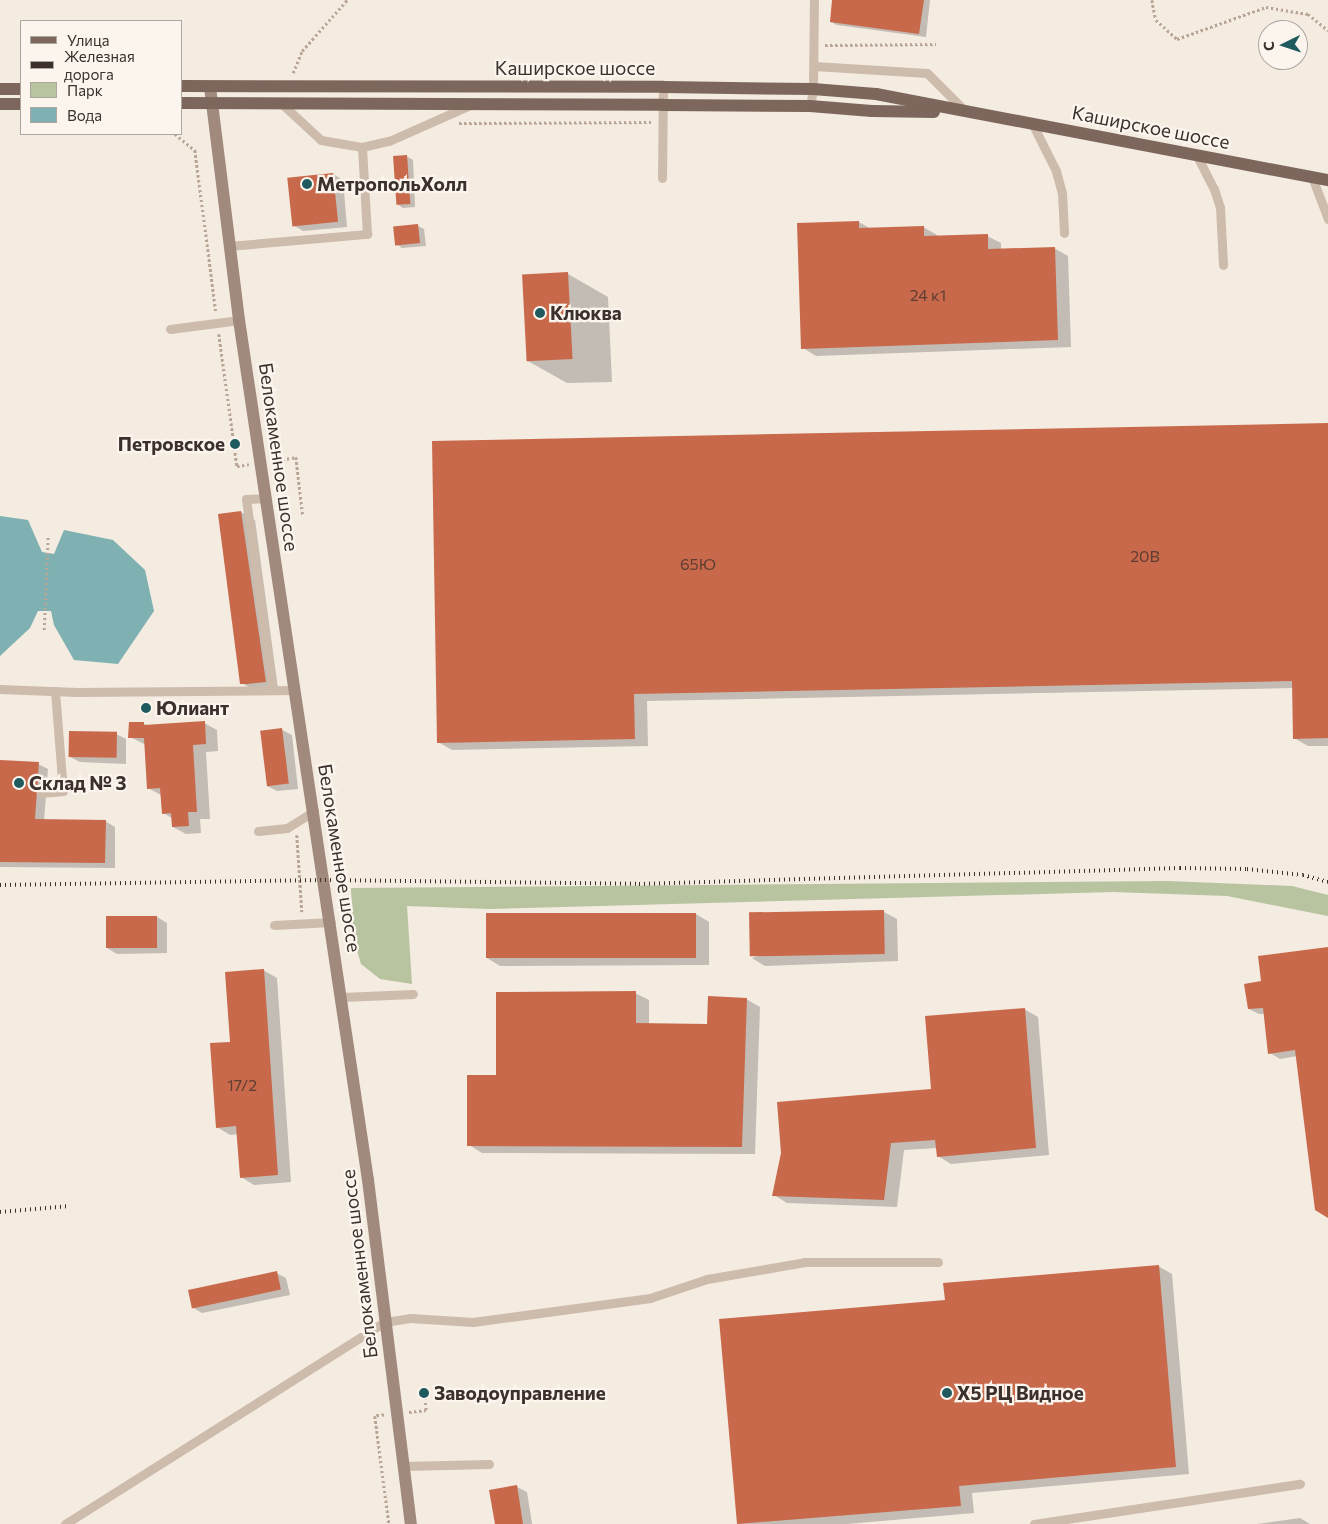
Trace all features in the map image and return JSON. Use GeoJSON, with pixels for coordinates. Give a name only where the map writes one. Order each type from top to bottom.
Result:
{"type":"FeatureCollection","features":[{"type":"Feature","properties":{"kind":"main road","name":"Каширское шоссе"},"geometry":{"type":"LineString","coordinates":[[182,86],[663,87],[813,89],[876,94],[1328,180]]}},
{"type":"Feature","properties":{"kind":"main road","name":"Белокаменное шоссе"},"geometry":{"type":"LineString","coordinates":[[210,87],[239,320],[294,690],[331,922],[368,1180],[411,1524]]}},
{"type":"Feature","properties":{"kind":"main road"},"geometry":{"type":"LineString","coordinates":[[0,89],[20,89]]}},
{"type":"Feature","properties":{"kind":"main road","name":"Каширское шоссе"},"geometry":{"type":"LineString","coordinates":[[182,103],[810,106],[872,111],[966,112]]}},
{"type":"Feature","properties":{"kind":"main road"},"geometry":{"type":"LineString","coordinates":[[0,104],[20,104]]}},
{"type":"Feature","properties":{"kind":"lane"},"geometry":{"type":"LineString","coordinates":[[810,106],[814,66],[814,0]]}},
{"type":"Feature","properties":{"kind":"lane"},"geometry":{"type":"LineString","coordinates":[[814,66],[927,73],[966,112]]}},
{"type":"Feature","properties":{"kind":"lane"},"geometry":{"type":"LineString","coordinates":[[662,178],[663,87]]}},
{"type":"Feature","properties":{"kind":"lane"},"geometry":{"type":"LineString","coordinates":[[282,104],[320,140],[362,147],[390,141],[471,104]]}},
{"type":"Feature","properties":{"kind":"lane"},"geometry":{"type":"LineString","coordinates":[[1032,123],[1056,172],[1062,194],[1064,233]]}},
{"type":"Feature","properties":{"kind":"lane"},"geometry":{"type":"LineString","coordinates":[[229,246],[367,234],[362,147]]}},
{"type":"Feature","properties":{"kind":"lane"},"geometry":{"type":"LineString","coordinates":[[1196,154],[1214,188],[1220,207],[1224,265]]}},
{"type":"Feature","properties":{"kind":"lane"},"geometry":{"type":"LineString","coordinates":[[1312,176],[1328,219]]}},
{"type":"Feature","properties":{"kind":"lane"},"geometry":{"type":"LineString","coordinates":[[170,329],[239,320]]}},
{"type":"Feature","properties":{"kind":"lane"},"geometry":{"type":"LineString","coordinates":[[266,498],[246,499],[273,690]]}},
{"type":"Feature","properties":{"kind":"lane"},"geometry":{"type":"LineString","coordinates":[[0,689],[55,691],[294,690]]}},
{"type":"Feature","properties":{"kind":"lane"},"geometry":{"type":"LineString","coordinates":[[42,793],[63,792],[55,691]]}},
{"type":"Feature","properties":{"kind":"lane"},"geometry":{"type":"LineString","coordinates":[[258,831],[287,828],[314,812]]}},
{"type":"Feature","properties":{"kind":"lane"},"geometry":{"type":"LineString","coordinates":[[274,925],[331,922]]}},
{"type":"Feature","properties":{"kind":"lane"},"geometry":{"type":"LineString","coordinates":[[342,997],[412,994]]}},
{"type":"Feature","properties":{"kind":"lane"},"geometry":{"type":"LineString","coordinates":[[65,1524],[385,1322],[410,1318],[472,1322],[650,1298],[707,1279],[805,1262],[938,1262]]}},
{"type":"Feature","properties":{"kind":"lane"},"geometry":{"type":"LineString","coordinates":[[403,1466],[489,1464]]}},
{"type":"Feature","properties":{"kind":"lane"},"geometry":{"type":"LineString","coordinates":[[1034,1524],[1300,1484]]}},
{"type":"Feature","properties":{"kind":"path"},"geometry":{"type":"LineString","coordinates":[[292,75],[302,51],[346,0]]}},
{"type":"Feature","properties":{"kind":"path"},"geometry":{"type":"LineString","coordinates":[[1152,0],[1156,20],[1177,38],[1266,7],[1308,14],[1328,30]]}},
{"type":"Feature","properties":{"kind":"path"},"geometry":{"type":"LineString","coordinates":[[814,45],[936,44]]}},
{"type":"Feature","properties":{"kind":"path"},"geometry":{"type":"LineString","coordinates":[[458,123],[662,122]]}},
{"type":"Feature","properties":{"kind":"path"},"geometry":{"type":"LineString","coordinates":[[44,630],[48,535]]}},
{"type":"Feature","properties":{"kind":"path"},"geometry":{"type":"LineString","coordinates":[[296,822],[302,924]]}},
{"type":"Feature","properties":{"kind":"path"},"geometry":{"type":"LineString","coordinates":[[380,1456],[389,1524]]}},
{"type":"Feature","properties":{"kind":"green space"},"geometry":{"type":"Polygon","coordinates":[[[1168,881],[1292,886],[1328,895],[1328,916],[1227,896],[1113,892],[489,909],[407,906],[412,984],[380,979],[361,964],[353,937],[351,888],[1168,881]]]}},
{"type":"Feature","properties":{"kind":"water"},"geometry":{"type":"Polygon","coordinates":[[[0,516],[28,520],[42,552],[54,554],[64,530],[113,540],[145,570],[154,611],[118,664],[74,660],[54,625],[51,611],[38,611],[30,628],[0,656],[0,516]]]}},
{"type":"Feature","properties":{"kind":"building"},"geometry":{"type":"Polygon","coordinates":[[[832,0],[924,0],[919,34],[830,22],[832,0]]]}},
{"type":"Feature","properties":{"kind":"building"},"geometry":{"type":"Polygon","coordinates":[[[407,155],[410,204],[396,205],[393,156],[407,155]]]}},
{"type":"Feature","properties":{"kind":"building"},"geometry":{"type":"Polygon","coordinates":[[[333,173],[338,222],[292,227],[287,178],[333,173]]]}},
{"type":"Feature","properties":{"kind":"building"},"geometry":{"type":"Polygon","coordinates":[[[859,221],[859,228],[924,226],[924,236],[988,234],[988,249],[1055,247],[1058,340],[801,349],[797,223],[859,221]]]}},
{"type":"Feature","properties":{"kind":"building"},"geometry":{"type":"Polygon","coordinates":[[[418,224],[420,243],[395,246],[393,227],[418,224]]]}},
{"type":"Feature","properties":{"kind":"building"},"geometry":{"type":"Polygon","coordinates":[[[568,272],[573,359],[527,361],[522,274],[568,272]]]}},
{"type":"Feature","properties":{"kind":"building"},"geometry":{"type":"Polygon","coordinates":[[[1328,423],[1328,738],[1293,739],[1292,681],[634,694],[635,739],[437,743],[432,441],[1328,423]]]}},
{"type":"Feature","properties":{"kind":"building"},"geometry":{"type":"Polygon","coordinates":[[[241,511],[266,682],[247,684],[240,684],[218,514],[241,511]]]}},
{"type":"Feature","properties":{"kind":"building"},"geometry":{"type":"Polygon","coordinates":[[[205,721],[206,744],[193,745],[197,812],[188,812],[189,826],[172,827],[171,813],[162,814],[160,788],[147,789],[144,738],[128,738],[129,722],[144,722],[144,725],[205,721]]]}},
{"type":"Feature","properties":{"kind":"building"},"geometry":{"type":"Polygon","coordinates":[[[282,728],[289,784],[267,786],[260,731],[282,728]]]}},
{"type":"Feature","properties":{"kind":"building"},"geometry":{"type":"Polygon","coordinates":[[[69,731],[117,732],[117,758],[69,757],[69,731]]]}},
{"type":"Feature","properties":{"kind":"building"},"geometry":{"type":"Polygon","coordinates":[[[0,760],[39,762],[35,819],[106,820],[105,863],[0,862],[0,760]]]}},
{"type":"Feature","properties":{"kind":"building"},"geometry":{"type":"Polygon","coordinates":[[[884,910],[885,954],[750,956],[749,912],[884,910]]]}},
{"type":"Feature","properties":{"kind":"building"},"geometry":{"type":"Polygon","coordinates":[[[486,913],[696,913],[696,958],[486,958],[486,913]]]}},
{"type":"Feature","properties":{"kind":"building"},"geometry":{"type":"Polygon","coordinates":[[[106,916],[157,916],[157,948],[106,948],[106,916]]]}},
{"type":"Feature","properties":{"kind":"building"},"geometry":{"type":"Polygon","coordinates":[[[1328,947],[1328,1218],[1315,1210],[1295,1050],[1268,1054],[1263,1008],[1248,1009],[1244,984],[1261,981],[1258,956],[1328,947]]]}},
{"type":"Feature","properties":{"kind":"building"},"geometry":{"type":"Polygon","coordinates":[[[264,969],[278,1175],[240,1178],[236,1126],[216,1128],[210,1043],[230,1042],[225,972],[264,969]]]}},
{"type":"Feature","properties":{"kind":"building"},"geometry":{"type":"Polygon","coordinates":[[[636,991],[636,1023],[707,1024],[708,996],[747,998],[742,1147],[467,1146],[467,1075],[496,1075],[496,992],[636,991]]]}},
{"type":"Feature","properties":{"kind":"building"},"geometry":{"type":"Polygon","coordinates":[[[1025,1008],[1036,1148],[937,1157],[935,1140],[891,1143],[884,1200],[772,1196],[781,1153],[777,1102],[931,1089],[925,1016],[1025,1008]]]}},
{"type":"Feature","properties":{"kind":"building","name":"X5 РЦ Видное"},"geometry":{"type":"Polygon","coordinates":[[[1159,1265],[1176,1467],[959,1486],[961,1506],[737,1524],[719,1319],[945,1300],[943,1283],[1159,1265]]]}},
{"type":"Feature","properties":{"kind":"building"},"geometry":{"type":"Polygon","coordinates":[[[277,1271],[281,1290],[192,1309],[188,1290],[277,1271]]]}},
{"type":"Feature","properties":{"kind":"building"},"geometry":{"type":"Polygon","coordinates":[[[517,1485],[523,1524],[495,1524],[489,1490],[517,1485]]]}},
{"type":"Feature","properties":{"kind":"railway"},"geometry":{"type":"LineString","coordinates":[[0,885],[325,880],[639,884],[1180,868],[1247,869],[1303,875],[1328,882]]}},
{"type":"Feature","properties":{"kind":"railway"},"geometry":{"type":"LineString","coordinates":[[0,1212],[70,1206]]}},
{"type":"Feature","properties":{"kind":"place","name":"МетропольХолл"},"geometry":{"type":"Point","coordinates":[307,184]}},
{"type":"Feature","properties":{"kind":"place","name":"Клюква"},"geometry":{"type":"Point","coordinates":[540,313]}},
{"type":"Feature","properties":{"kind":"place","name":"Петровское"},"geometry":{"type":"Point","coordinates":[235,444]}},
{"type":"Feature","properties":{"kind":"place","name":"Юлиант"},"geometry":{"type":"Point","coordinates":[146,708]}},
{"type":"Feature","properties":{"kind":"place","name":"Склад № 3"},"geometry":{"type":"Point","coordinates":[19,783]}},
{"type":"Feature","properties":{"kind":"place","name":"Заводоуправление"},"geometry":{"type":"Point","coordinates":[424,1393]}},
{"type":"Feature","properties":{"kind":"place","name":"X5 РЦ Видное"},"geometry":{"type":"Point","coordinates":[947,1393]}}]}
